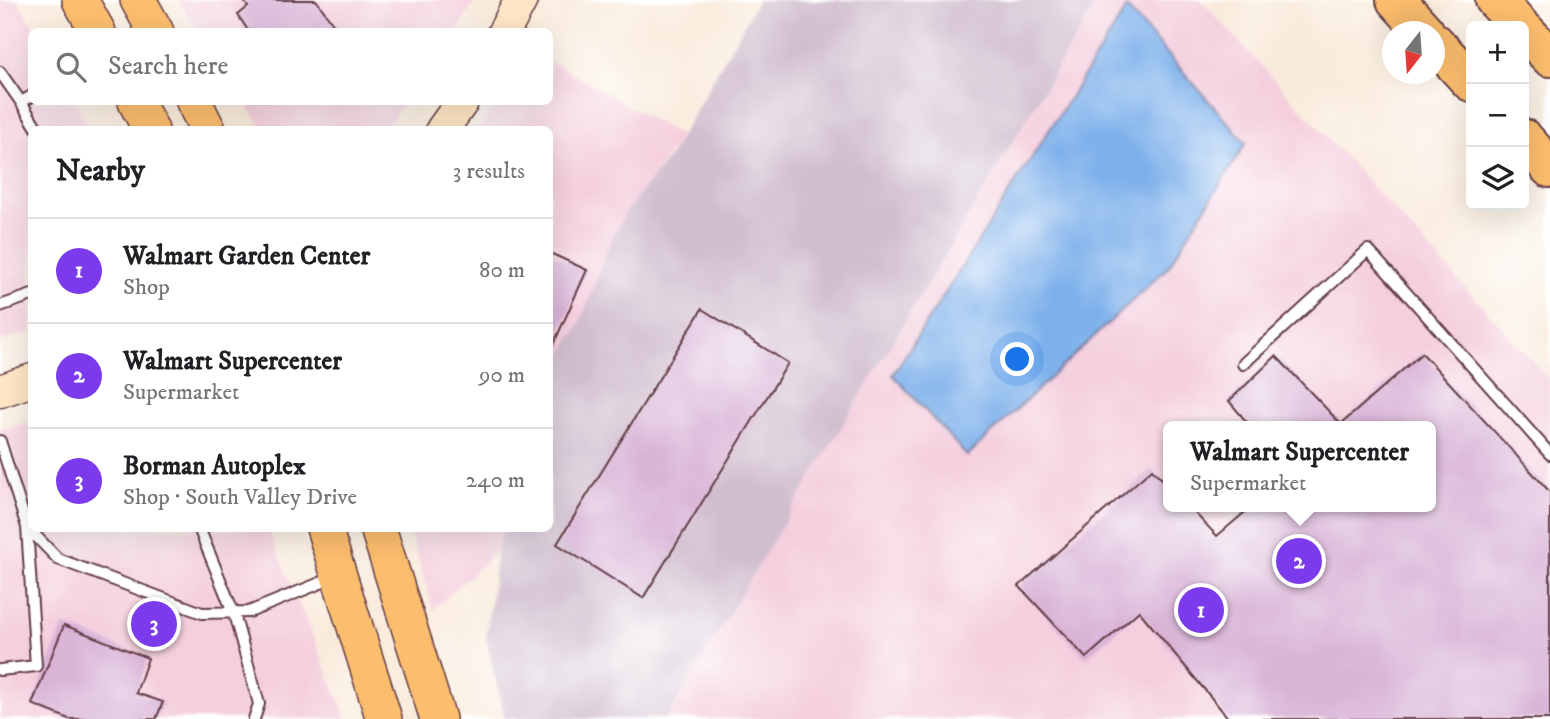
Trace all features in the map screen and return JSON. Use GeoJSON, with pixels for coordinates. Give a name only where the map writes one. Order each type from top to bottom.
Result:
{"type":"FeatureCollection","features":[{"type":"Feature","properties":{"kind":"highway"},"geometry":{"type":"LineString","coordinates":[[1396,0],[1415,21]]}},
{"type":"Feature","properties":{"kind":"highway"},"geometry":{"type":"LineString","coordinates":[[1495,0],[1515,21]]}},
{"type":"Feature","properties":{"kind":"highway"},"geometry":{"type":"LineString","coordinates":[[1529,35],[1550,57]]}},
{"type":"Feature","properties":{"kind":"highway"},"geometry":{"type":"LineString","coordinates":[[1445,54],[1466,77]]}},
{"type":"Feature","properties":{"kind":"highway"},"geometry":{"type":"LineString","coordinates":[[1529,145],[1550,168]]}},
{"type":"Feature","properties":{"kind":"main road"},"geometry":{"type":"LineString","coordinates":[[80,0],[95,28]]}},
{"type":"Feature","properties":{"kind":"main road"},"geometry":{"type":"LineString","coordinates":[[138,0],[154,28]]}},
{"type":"Feature","properties":{"kind":"main road"},"geometry":{"type":"LineString","coordinates":[[138,105],[149,126]]}},
{"type":"Feature","properties":{"kind":"main road"},"geometry":{"type":"LineString","coordinates":[[196,105],[206,126]]}},
{"type":"Feature","properties":{"kind":"main road"},"geometry":{"type":"LineString","coordinates":[[325,532],[384,719]]}},
{"type":"Feature","properties":{"kind":"main road"},"geometry":{"type":"LineString","coordinates":[[379,532],[438,719]]}},
{"type":"Feature","properties":{"kind":"street"},"geometry":{"type":"LineString","coordinates":[[506,28],[521,0]]}},
{"type":"Feature","properties":{"kind":"street"},"geometry":{"type":"LineString","coordinates":[[445,126],[461,105]]}},
{"type":"Feature","properties":{"kind":"street"},"geometry":{"type":"LineString","coordinates":[[0,391],[28,381]]}},
{"type":"Feature","properties":{"kind":"lane"},"geometry":{"type":"LineString","coordinates":[[0,72],[27,99]]}},
{"type":"Feature","properties":{"kind":"lane"},"geometry":{"type":"LineString","coordinates":[[29,105],[37,126]]}},
{"type":"Feature","properties":{"kind":"lane"},"geometry":{"type":"LineString","coordinates":[[1243,364],[1368,250],[1550,454]]}},
{"type":"Feature","properties":{"kind":"lane"},"geometry":{"type":"LineString","coordinates":[[0,306],[28,296]]}},
{"type":"Feature","properties":{"kind":"lane"},"geometry":{"type":"LineString","coordinates":[[0,441],[27,527],[36,666],[0,670]]}},
{"type":"Feature","properties":{"kind":"lane"},"geometry":{"type":"LineString","coordinates":[[19,507],[28,504]]}},
{"type":"Feature","properties":{"kind":"lane"},"geometry":{"type":"LineString","coordinates":[[32,532],[58,559],[202,613],[248,612],[341,575]]}},
{"type":"Feature","properties":{"kind":"lane"},"geometry":{"type":"LineString","coordinates":[[201,532],[234,614],[259,704],[254,719]]}},
{"type":"Feature","properties":{"kind":"shaded area"},"geometry":{"type":"Polygon","coordinates":[[[0,0],[18,0],[34,28],[28,28],[28,105],[77,105],[88,126],[28,126],[28,333],[0,341],[0,0]]]}},
{"type":"Feature","properties":{"kind":"shaded area"},"geometry":{"type":"Polygon","coordinates":[[[178,0],[475,0],[459,28],[196,28],[178,0]]]}},
{"type":"Feature","properties":{"kind":"shaded area"},"geometry":{"type":"Polygon","coordinates":[[[758,0],[1098,0],[666,719],[505,719],[486,639],[497,551],[502,532],[553,532],[553,372],[581,321],[613,234],[629,208],[671,154],[758,0]]]}},
{"type":"Feature","properties":{"kind":"shaded area"},"geometry":{"type":"Polygon","coordinates":[[[1098,0],[1201,0],[1550,380],[1550,719],[666,719],[1098,0]]]}},
{"type":"Feature","properties":{"kind":"shaded area"},"geometry":{"type":"Polygon","coordinates":[[[553,63],[681,136],[613,234],[581,321],[553,372],[553,126],[481,126],[495,105],[553,105],[553,63]]]}},
{"type":"Feature","properties":{"kind":"shaded area"},"geometry":{"type":"Polygon","coordinates":[[[247,105],[403,105],[386,126],[261,126],[247,105]]]}},
{"type":"Feature","properties":{"kind":"shaded area"},"geometry":{"type":"Polygon","coordinates":[[[28,423],[28,532],[269,532],[347,719],[0,719],[0,429],[28,423]]]}},
{"type":"Feature","properties":{"kind":"shaded area"},"geometry":{"type":"Polygon","coordinates":[[[410,532],[502,532],[497,551],[433,610],[410,532]]]}},
{"type":"Feature","properties":{"kind":"water"},"geometry":{"type":"Polygon","coordinates":[[[1127,8],[1246,143],[1168,267],[967,456],[893,375],[1127,8]]]}},
{"type":"Feature","properties":{"kind":"building"},"geometry":{"type":"Polygon","coordinates":[[[243,0],[316,0],[336,28],[246,28],[238,15],[248,7],[243,0]]]}},
{"type":"Feature","properties":{"kind":"building"},"geometry":{"type":"Polygon","coordinates":[[[553,254],[587,270],[553,345],[553,254]]]}},
{"type":"Feature","properties":{"kind":"building"},"geometry":{"type":"Polygon","coordinates":[[[702,309],[788,363],[643,598],[557,544],[702,309]]]}},
{"type":"Feature","properties":{"kind":"building"},"geometry":{"type":"Polygon","coordinates":[[[1422,353],[1550,492],[1550,719],[1229,719],[1139,611],[1086,658],[1019,586],[1152,469],[1163,480],[1163,512],[1194,512],[1217,536],[1245,512],[1436,512],[1436,421],[1344,421],[1422,353]]]}},
{"type":"Feature","properties":{"kind":"building"},"geometry":{"type":"Polygon","coordinates":[[[1276,356],[1338,421],[1246,421],[1229,401],[1276,356]]]}},
{"type":"Feature","properties":{"kind":"building"},"geometry":{"type":"Polygon","coordinates":[[[64,625],[148,658],[136,693],[163,702],[156,719],[69,719],[32,704],[64,625]]]}},
{"type":"Feature","properties":{"kind":"place","name":"Walmart Supercenter"},"geometry":{"type":"Point","coordinates":[1299,561]}},
{"type":"Feature","properties":{"kind":"place","name":"Walmart Garden Center"},"geometry":{"type":"Point","coordinates":[1201,610]}},
{"type":"Feature","properties":{"kind":"place","name":"Borman Autoplex"},"geometry":{"type":"Point","coordinates":[154,624]}}]}
